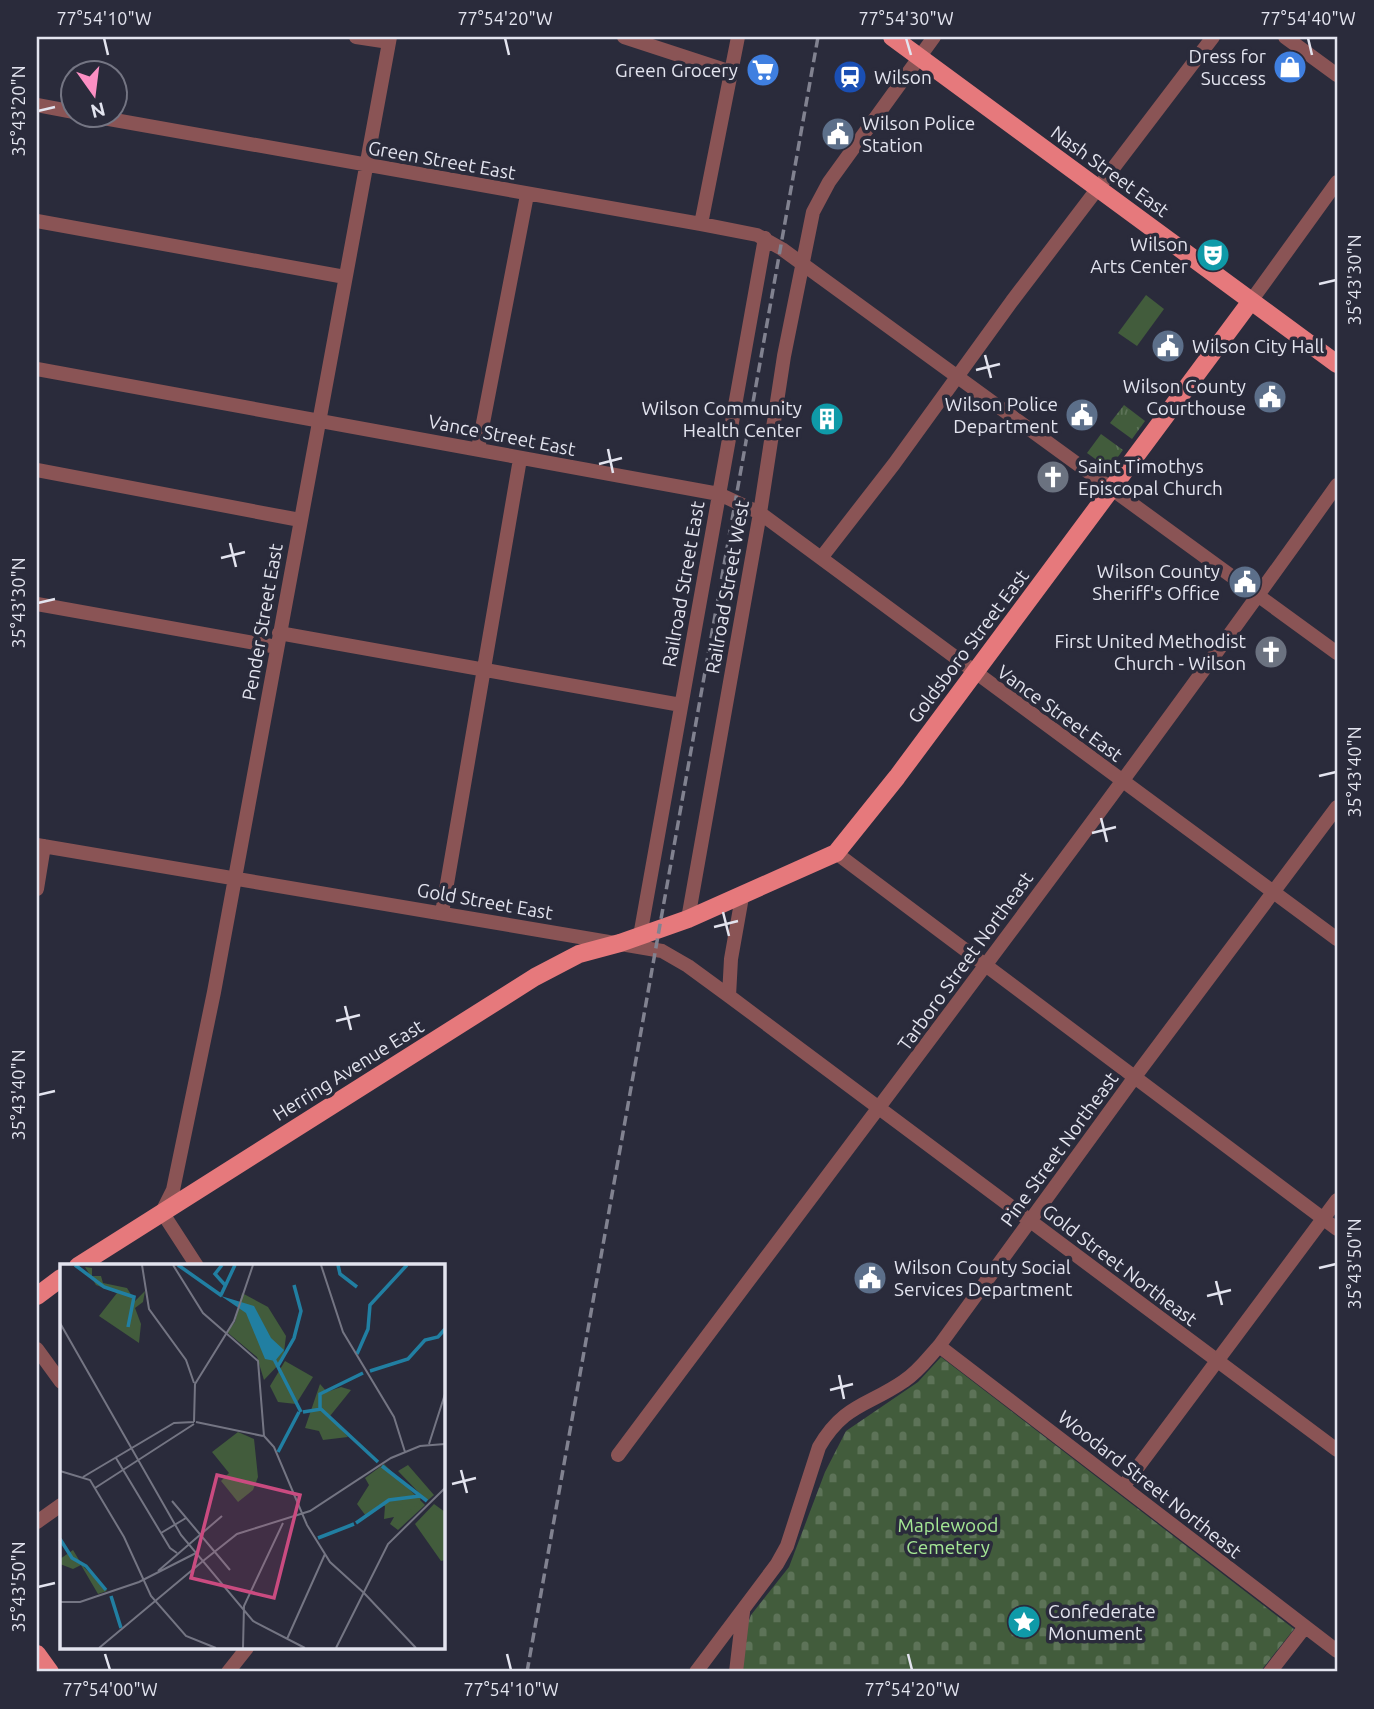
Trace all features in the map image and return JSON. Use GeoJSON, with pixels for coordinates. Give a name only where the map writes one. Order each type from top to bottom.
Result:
{"type":"FeatureCollection","features":[{"type":"Feature","properties":{"kind":"main road","name":"Nash Street East"},"geometry":{"type":"LineString","coordinates":[[892,37],[1337,364]]}},
{"type":"Feature","properties":{"kind":"main road","name":"Goldsboro Street East"},"geometry":{"type":"LineString","coordinates":[[646,934],[742,897],[836,853],[974,673],[1251,301]]}},
{"type":"Feature","properties":{"kind":"main road","name":"Herring Avenue East"},"geometry":{"type":"LineString","coordinates":[[81,1264],[535,977],[579,954],[646,934]]}},
{"type":"Feature","properties":{"kind":"main road"},"geometry":{"type":"LineString","coordinates":[[37,1296],[60,1279]]}},
{"type":"Feature","properties":{"kind":"main road"},"geometry":{"type":"LineString","coordinates":[[37,1654],[50,1672]]}},
{"type":"Feature","properties":{"kind":"street"},"geometry":{"type":"LineString","coordinates":[[356,37],[389,40]]}},
{"type":"Feature","properties":{"kind":"street"},"geometry":{"type":"LineString","coordinates":[[624,37],[731,72]]}},
{"type":"Feature","properties":{"kind":"street"},"geometry":{"type":"LineString","coordinates":[[701,224],[738,37]]}},
{"type":"Feature","properties":{"kind":"street","name":"Railroad Street West"},"geometry":{"type":"LineString","coordinates":[[688,919],[760,513],[801,262],[813,212],[829,182],[934,37]]}},
{"type":"Feature","properties":{"kind":"street"},"geometry":{"type":"LineString","coordinates":[[821,558],[1213,37]]}},
{"type":"Feature","properties":{"kind":"street"},"geometry":{"type":"LineString","coordinates":[[1285,37],[1337,75]]}},
{"type":"Feature","properties":{"kind":"street","name":"Pender Street East"},"geometry":{"type":"LineString","coordinates":[[162,1212],[173,1190],[214,992],[389,40]]}},
{"type":"Feature","properties":{"kind":"street"},"geometry":{"type":"LineString","coordinates":[[37,105],[60,109]]}},
{"type":"Feature","properties":{"kind":"street","name":"Green Street East"},"geometry":{"type":"LineString","coordinates":[[130,123],[701,224],[765,239],[801,262]]}},
{"type":"Feature","properties":{"kind":"street"},"geometry":{"type":"LineString","coordinates":[[1251,301],[1337,182]]}},
{"type":"Feature","properties":{"kind":"street"},"geometry":{"type":"LineString","coordinates":[[478,449],[527,195]]}},
{"type":"Feature","properties":{"kind":"street"},"geometry":{"type":"LineString","coordinates":[[37,221],[345,277]]}},
{"type":"Feature","properties":{"kind":"street","name":"Railroad Street East"},"geometry":{"type":"LineString","coordinates":[[646,934],[681,705],[765,239]]}},
{"type":"Feature","properties":{"kind":"street"},"geometry":{"type":"LineString","coordinates":[[801,262],[1337,653]]}},
{"type":"Feature","properties":{"kind":"street","name":"Vance Street East"},"geometry":{"type":"LineString","coordinates":[[37,369],[719,495],[760,513],[1337,939]]}},
{"type":"Feature","properties":{"kind":"street"},"geometry":{"type":"LineString","coordinates":[[442,914],[520,459]]}},
{"type":"Feature","properties":{"kind":"street"},"geometry":{"type":"LineString","coordinates":[[37,470],[300,520]]}},
{"type":"Feature","properties":{"kind":"street","name":"Tarboro Street Northeast"},"geometry":{"type":"LineString","coordinates":[[618,1455],[1122,782],[1337,485]]}},
{"type":"Feature","properties":{"kind":"street"},"geometry":{"type":"LineString","coordinates":[[37,604],[483,669],[681,705]]}},
{"type":"Feature","properties":{"kind":"street","name":"Pine Street Northeast"},"geometry":{"type":"LineString","coordinates":[[696,1672],[743,1612],[787,1546],[819,1447],[827,1434],[849,1411],[907,1380],[939,1346],[1134,1078],[1337,807]]}},
{"type":"Feature","properties":{"kind":"street"},"geometry":{"type":"LineString","coordinates":[[37,888],[40,845]]}},
{"type":"Feature","properties":{"kind":"street","name":"Gold Street East"},"geometry":{"type":"LineString","coordinates":[[40,845],[662,951],[688,966],[879,1109]]}},
{"type":"Feature","properties":{"kind":"street"},"geometry":{"type":"LineString","coordinates":[[836,853],[1337,1229]]}},
{"type":"Feature","properties":{"kind":"street"},"geometry":{"type":"LineString","coordinates":[[729,996],[731,959],[742,897]]}},
{"type":"Feature","properties":{"kind":"street","name":"Gold Street Northeast"},"geometry":{"type":"LineString","coordinates":[[879,1109],[1337,1450]]}},
{"type":"Feature","properties":{"kind":"street"},"geometry":{"type":"LineString","coordinates":[[1123,1487],[1337,1200]]}},
{"type":"Feature","properties":{"kind":"street"},"geometry":{"type":"LineString","coordinates":[[162,1212],[196,1264]]}},
{"type":"Feature","properties":{"kind":"street","name":"Woodard Street Northeast"},"geometry":{"type":"LineString","coordinates":[[939,1346],[1337,1651]]}},
{"type":"Feature","properties":{"kind":"street"},"geometry":{"type":"LineString","coordinates":[[37,1349],[60,1381]]}},
{"type":"Feature","properties":{"kind":"street"},"geometry":{"type":"LineString","coordinates":[[37,1522],[60,1506]]}},
{"type":"Feature","properties":{"kind":"street"},"geometry":{"type":"LineString","coordinates":[[736,1672],[743,1612]]}},
{"type":"Feature","properties":{"kind":"street"},"geometry":{"type":"LineString","coordinates":[[1270,1672],[1305,1627]]}},
{"type":"Feature","properties":{"kind":"street"},"geometry":{"type":"LineString","coordinates":[[228,1672],[245,1650]]}},
{"type":"Feature","properties":{"kind":"green space"},"geometry":{"type":"Polygon","coordinates":[[[1146,295],[1164,309],[1137,346],[1118,333],[1146,295]]]}},
{"type":"Feature","properties":{"kind":"green space"},"geometry":{"type":"Polygon","coordinates":[[[1124,405],[1145,421],[1132,439],[1110,423],[1124,405]]]}},
{"type":"Feature","properties":{"kind":"green space"},"geometry":{"type":"Polygon","coordinates":[[[1101,434],[1123,450],[1109,469],[1087,453],[1101,434]]]}},
{"type":"Feature","properties":{"kind":"green space","name":"Maplewood Cemetery"},"geometry":{"type":"Polygon","coordinates":[[[941,1357],[1294,1629],[1260,1672],[733,1672],[734,1659],[751,1615],[789,1567],[825,1472],[846,1431],[918,1382],[941,1357]]]}},
{"type":"Feature","properties":{"kind":"railway"},"geometry":{"type":"LineString","coordinates":[[527,1672],[818,37]]}},
{"type":"Feature","properties":{"kind":"place","name":"Dress for Success"},"geometry":{"type":"Point","coordinates":[1290,67]}},
{"type":"Feature","properties":{"kind":"place","name":"Green Grocery"},"geometry":{"type":"Point","coordinates":[763,70]}},
{"type":"Feature","properties":{"kind":"place","name":"Wilson"},"geometry":{"type":"Point","coordinates":[850,77]}},
{"type":"Feature","properties":{"kind":"place","name":"Wilson Police Station"},"geometry":{"type":"Point","coordinates":[838,134]}},
{"type":"Feature","properties":{"kind":"place","name":"Wilson Arts Center"},"geometry":{"type":"Point","coordinates":[1213,255]}},
{"type":"Feature","properties":{"kind":"place","name":"Wilson City Hall"},"geometry":{"type":"Point","coordinates":[1168,346]}},
{"type":"Feature","properties":{"kind":"place","name":"Wilson County Courthouse"},"geometry":{"type":"Point","coordinates":[1270,397]}},
{"type":"Feature","properties":{"kind":"place","name":"Wilson Police Department"},"geometry":{"type":"Point","coordinates":[1082,415]}},
{"type":"Feature","properties":{"kind":"place","name":"Wilson Community Health Center"},"geometry":{"type":"Point","coordinates":[827,419]}},
{"type":"Feature","properties":{"kind":"place","name":"Saint Timothys Episcopal Church"},"geometry":{"type":"Point","coordinates":[1053,477]}},
{"type":"Feature","properties":{"kind":"place","name":"Wilson County Sheriff's Office"},"geometry":{"type":"Point","coordinates":[1245,582]}},
{"type":"Feature","properties":{"kind":"place","name":"First United Methodist Church - Wilson"},"geometry":{"type":"Point","coordinates":[1271,652]}},
{"type":"Feature","properties":{"kind":"place","name":"Wilson County Social Services Department"},"geometry":{"type":"Point","coordinates":[870,1278]}},
{"type":"Feature","properties":{"kind":"place","name":"Confederate Monument"},"geometry":{"type":"Point","coordinates":[1024,1622]}}]}
